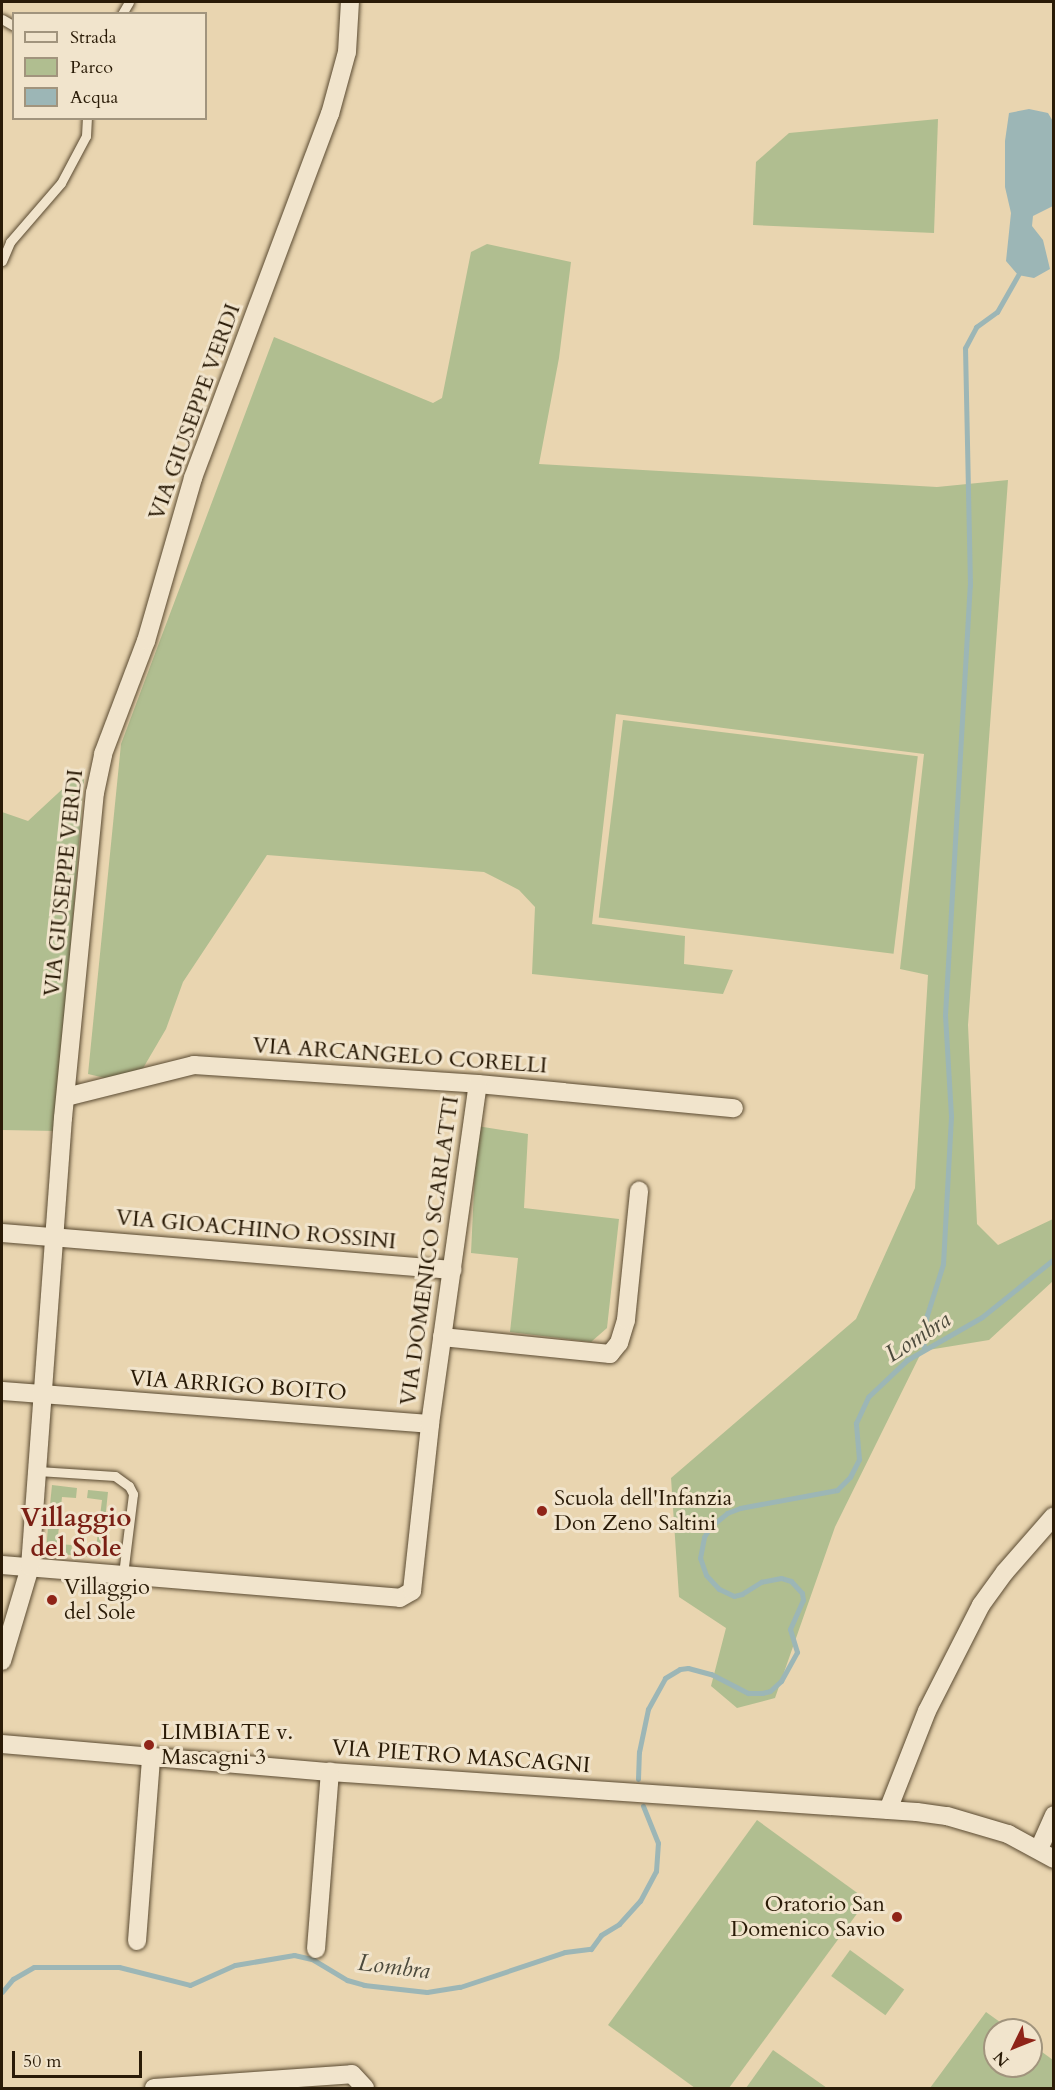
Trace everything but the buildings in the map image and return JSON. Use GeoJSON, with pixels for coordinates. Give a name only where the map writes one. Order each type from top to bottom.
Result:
{"type":"FeatureCollection","features":[{"type":"Feature","properties":{"kind":"street","name":"VIA GIUSEPPE VERDI"},"geometry":{"type":"LineString","coordinates":[[2,1661],[30,1567],[66,1097],[95,793],[103,754],[146,641],[193,478],[330,114],[347,52],[350,2]]}},
{"type":"Feature","properties":{"kind":"street","name":"VIA ARCANGELO CORELLI"},"geometry":{"type":"LineString","coordinates":[[66,1097],[194,1065],[478,1084],[734,1108]]}},
{"type":"Feature","properties":{"kind":"street","name":"VIA DOMENICO SCARLATTI"},"geometry":{"type":"LineString","coordinates":[[123,1574],[400,1598],[412,1591],[430,1424],[478,1084]]}},
{"type":"Feature","properties":{"kind":"street"},"geometry":{"type":"LineString","coordinates":[[442,1337],[610,1354],[619,1342],[626,1320],[639,1191]]}},
{"type":"Feature","properties":{"kind":"street","name":"VIA GIOACHINO ROSSINI"},"geometry":{"type":"LineString","coordinates":[[2,1233],[452,1270]]}},
{"type":"Feature","properties":{"kind":"street","name":"VIA ARRIGO BOITO"},"geometry":{"type":"LineString","coordinates":[[2,1391],[430,1424]]}},
{"type":"Feature","properties":{"kind":"street"},"geometry":{"type":"LineString","coordinates":[[888,1810],[927,1711],[981,1605],[1005,1572],[1053,1516]]}},
{"type":"Feature","properties":{"kind":"street"},"geometry":{"type":"LineString","coordinates":[[2,1565],[123,1574]]}},
{"type":"Feature","properties":{"kind":"street","name":"VIA PIETRO MASCAGNI"},"geometry":{"type":"LineString","coordinates":[[2,1744],[330,1772],[917,1812],[946,1816],[1008,1834],[1046,1854]]}},
{"type":"Feature","properties":{"kind":"street"},"geometry":{"type":"LineString","coordinates":[[137,1941],[151,1758]]}},
{"type":"Feature","properties":{"kind":"street"},"geometry":{"type":"LineString","coordinates":[[316,1949],[330,1772]]}},
{"type":"Feature","properties":{"kind":"street"},"geometry":{"type":"LineString","coordinates":[[1046,1854],[1053,1815]]}},
{"type":"Feature","properties":{"kind":"street"},"geometry":{"type":"LineString","coordinates":[[154,2088],[352,2074],[365,2088]]}},
{"type":"Feature","properties":{"kind":"lane"},"geometry":{"type":"LineString","coordinates":[[2,261],[10,242],[61,183],[86,136],[87,120]]}},
{"type":"Feature","properties":{"kind":"lane"},"geometry":{"type":"LineString","coordinates":[[38,1471],[115,1476],[129,1486],[133,1494],[123,1574]]}},
{"type":"Feature","properties":{"kind":"green space"},"geometry":{"type":"Polygon","coordinates":[[[938,119],[934,233],[753,225],[756,162],[789,133],[938,119]]]}},
{"type":"Feature","properties":{"kind":"green space"},"geometry":{"type":"Polygon","coordinates":[[[487,244],[571,262],[559,358],[539,464],[937,487],[1008,480],[968,1025],[977,1224],[998,1245],[1053,1219],[1053,1281],[989,1340],[922,1351],[835,1527],[775,1698],[737,1708],[711,1686],[726,1628],[679,1597],[671,1478],[856,1319],[915,1188],[928,975],[900,969],[924,754],[616,714],[592,924],[685,936],[684,964],[733,970],[723,994],[532,974],[535,907],[519,890],[484,872],[267,855],[183,982],[166,1029],[142,1070],[105,1078],[88,1074],[121,744],[274,337],[433,403],[442,398],[471,252],[487,244]]]}},
{"type":"Feature","properties":{"kind":"green space"},"geometry":{"type":"Polygon","coordinates":[[[623,720],[918,756],[894,954],[599,918],[623,720]]]}},
{"type":"Feature","properties":{"kind":"green space"},"geometry":{"type":"Polygon","coordinates":[[[85,768],[56,1131],[2,1130],[2,812],[28,821],[85,768]]]}},
{"type":"Feature","properties":{"kind":"green space"},"geometry":{"type":"Polygon","coordinates":[[[477,1126],[528,1134],[524,1208],[619,1219],[607,1328],[591,1342],[510,1332],[518,1258],[471,1253],[477,1126]]]}},
{"type":"Feature","properties":{"kind":"green space"},"geometry":{"type":"Polygon","coordinates":[[[52,1485],[77,1488],[76,1498],[62,1497],[60,1516],[49,1515],[52,1485]]]}},
{"type":"Feature","properties":{"kind":"green space"},"geometry":{"type":"Polygon","coordinates":[[[88,1490],[108,1492],[101,1558],[82,1556],[83,1546],[96,1548],[102,1500],[87,1498],[88,1490]]]}},
{"type":"Feature","properties":{"kind":"green space"},"geometry":{"type":"Polygon","coordinates":[[[48,1526],[59,1527],[57,1544],[72,1545],[71,1555],[46,1553],[48,1526]]]}},
{"type":"Feature","properties":{"kind":"green space"},"geometry":{"type":"Polygon","coordinates":[[[757,1820],[867,1900],[729,2088],[695,2088],[608,2025],[757,1820]]]}},
{"type":"Feature","properties":{"kind":"green space"},"geometry":{"type":"Polygon","coordinates":[[[850,1950],[904,1989],[885,2015],[831,1976],[850,1950]]]}},
{"type":"Feature","properties":{"kind":"green space"},"geometry":{"type":"Polygon","coordinates":[[[986,2012],[994,2018],[983,2018],[983,2078],[1043,2078],[1043,2053],[1053,2060],[1053,2088],[930,2088],[986,2012]]]}},
{"type":"Feature","properties":{"kind":"green space"},"geometry":{"type":"Polygon","coordinates":[[[773,2050],[827,2088],[746,2088],[773,2050]]]}},
{"type":"Feature","properties":{"kind":"water"},"geometry":{"type":"Polygon","coordinates":[[[1029,109],[1048,113],[1054,123],[1053,206],[1033,216],[1032,226],[1043,240],[1050,269],[1034,278],[1018,275],[1006,261],[1011,213],[1005,187],[1005,141],[1009,113],[1029,109]]]}},
{"type":"Feature","properties":{"kind":"waterway"},"geometry":{"type":"LineString","coordinates":[[924,1348],[923,1339],[927,1315],[943,1264],[951,1116],[945,1015],[970,586],[965,348],[976,327],[997,312],[1018,275]]}},
{"type":"Feature","properties":{"kind":"waterway","name":"Lombra"},"geometry":{"type":"LineString","coordinates":[[638,1779],[639,1752],[648,1709],[665,1678],[680,1669],[688,1668],[711,1674],[748,1693],[762,1693],[770,1691],[781,1681],[797,1652],[790,1629],[803,1600],[802,1593],[791,1581],[781,1578],[761,1582],[742,1594],[734,1596],[719,1589],[706,1575],[700,1558],[704,1537],[710,1527],[727,1513],[740,1508],[837,1490],[850,1477],[859,1459],[856,1423],[868,1397],[907,1360],[982,1317],[1054,1259]]}},
{"type":"Feature","properties":{"kind":"waterway","name":"Lombra"},"geometry":{"type":"LineString","coordinates":[[2,1992],[13,1979],[34,1967],[119,1967],[190,1985],[235,1965],[294,1955],[312,1959],[347,1980],[364,1985],[427,1992],[460,1987],[565,1952],[591,1949],[601,1935],[619,1924],[640,1901],[656,1871],[658,1843],[643,1806]]}},
{"type":"Feature","properties":{"kind":"place","name":"Scuola dell'Infanzia Don Zeno Saltini"},"geometry":{"type":"Point","coordinates":[542,1511]}},
{"type":"Feature","properties":{"kind":"place","name":"Villaggio del Sole"},"geometry":{"type":"Point","coordinates":[52,1600]}},
{"type":"Feature","properties":{"kind":"place","name":"LIMBIATE v. Mascagni 3"},"geometry":{"type":"Point","coordinates":[149,1745]}},
{"type":"Feature","properties":{"kind":"place","name":"Oratorio San Domenico Savio"},"geometry":{"type":"Point","coordinates":[897,1917]}},
{"type":"Feature","properties":{"kind":"district","name":"Villaggio del Sole"},"geometry":{"type":"Point","coordinates":[76,1533]}}]}
